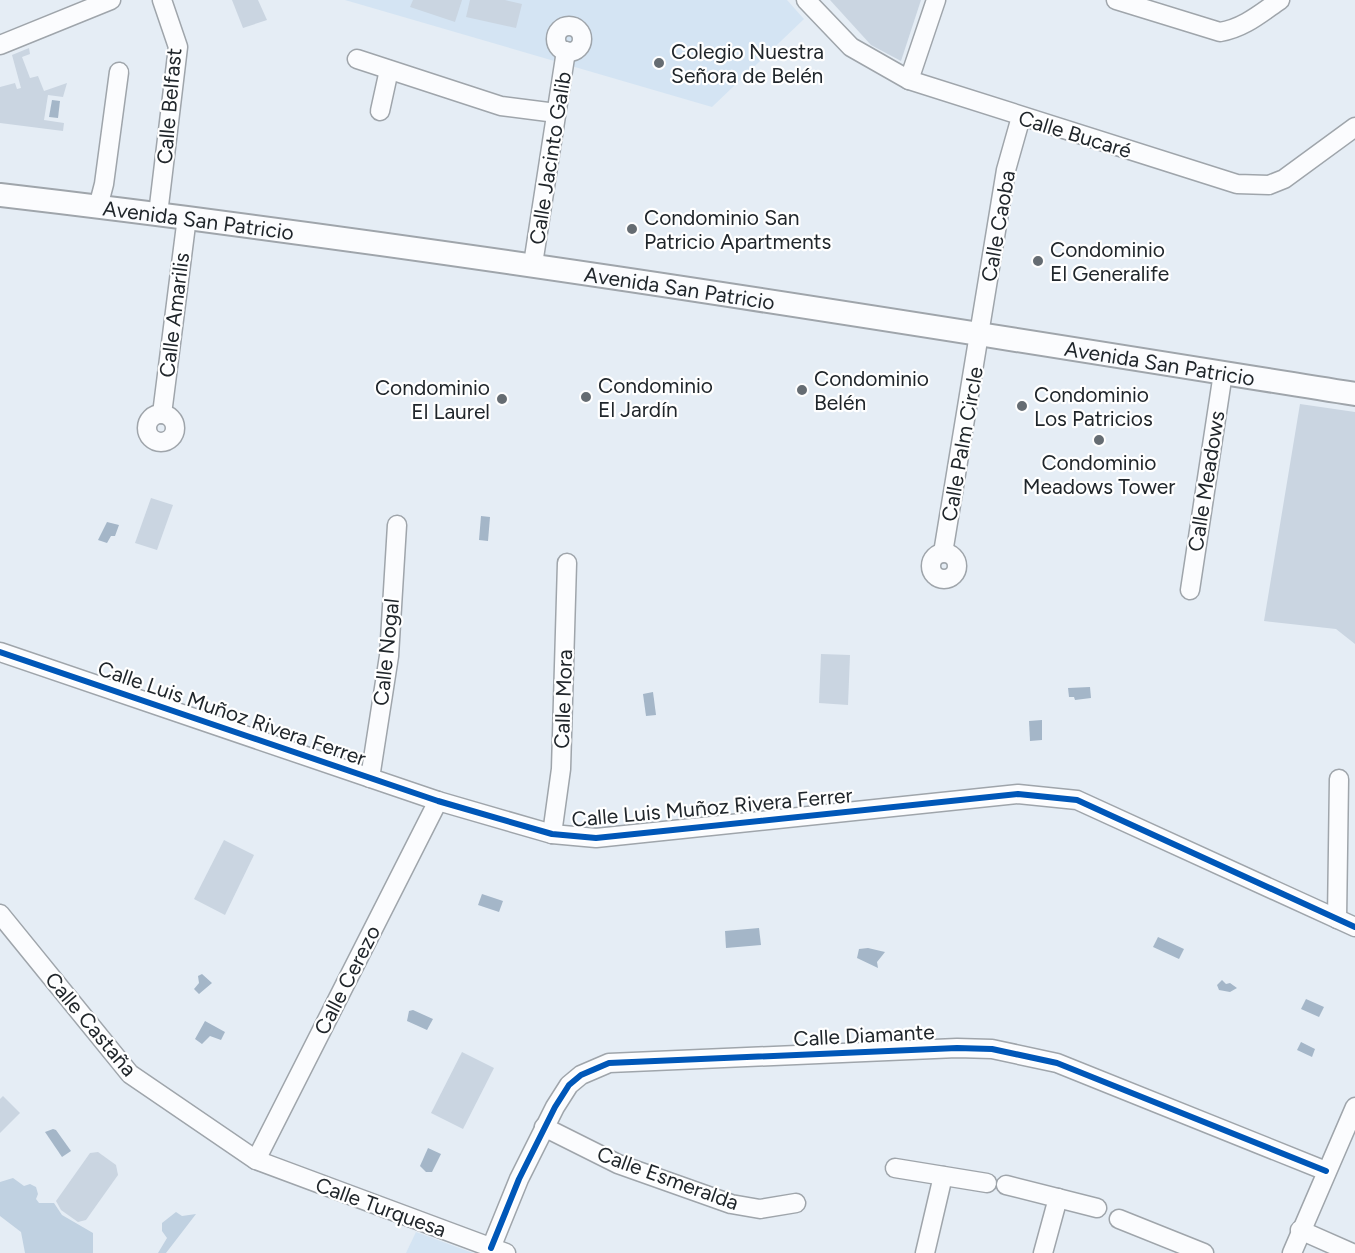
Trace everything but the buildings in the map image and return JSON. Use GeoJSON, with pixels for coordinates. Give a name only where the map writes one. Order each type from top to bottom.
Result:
{"type":"FeatureCollection","features":[{"type":"Feature","properties":{"kind":"main road","name":"Avenida San Patricio"},"geometry":{"type":"LineString","coordinates":[[0,195],[187,217],[533,264],[1355,394]]}},
{"type":"Feature","properties":{"kind":"street"},"geometry":{"type":"LineString","coordinates":[[0,45],[111,0]]}},
{"type":"Feature","properties":{"kind":"street","name":"Calle Belfast"},"geometry":{"type":"LineString","coordinates":[[158,214],[178,47],[162,0]]}},
{"type":"Feature","properties":{"kind":"street","name":"Calle Bucaré"},"geometry":{"type":"LineString","coordinates":[[806,0],[851,47],[909,80],[1237,184],[1269,185],[1284,179],[1354,131]]}},
{"type":"Feature","properties":{"kind":"street"},"geometry":{"type":"LineString","coordinates":[[909,80],[936,0]]}},
{"type":"Feature","properties":{"kind":"street"},"geometry":{"type":"LineString","coordinates":[[1116,0],[1220,32],[1233,30],[1249,22],[1280,0]]}},
{"type":"Feature","properties":{"kind":"street","name":"Calle Jacinto Galib"},"geometry":{"type":"LineString","coordinates":[[533,264],[566,51]]}},
{"type":"Feature","properties":{"kind":"street"},"geometry":{"type":"LineString","coordinates":[[357,59],[501,106],[556,113]]}},
{"type":"Feature","properties":{"kind":"street"},"geometry":{"type":"LineString","coordinates":[[380,111],[389,70]]}},
{"type":"Feature","properties":{"kind":"street"},"geometry":{"type":"LineString","coordinates":[[98,207],[104,184],[119,72]]}},
{"type":"Feature","properties":{"kind":"street","name":"Calle Caoba"},"geometry":{"type":"LineString","coordinates":[[980,335],[1006,170],[1021,117]]}},
{"type":"Feature","properties":{"kind":"street","name":"Calle Amarilis"},"geometry":{"type":"LineString","coordinates":[[162,414],[187,217]]}},
{"type":"Feature","properties":{"kind":"street","name":"Calle Palm Circle"},"geometry":{"type":"LineString","coordinates":[[943,553],[980,335]]}},
{"type":"Feature","properties":{"kind":"street","name":"Calle Meadows"},"geometry":{"type":"LineString","coordinates":[[1189,590],[1223,373]]}},
{"type":"Feature","properties":{"kind":"street","name":"Calle Nogal"},"geometry":{"type":"LineString","coordinates":[[370,778],[388,656],[397,525]]}},
{"type":"Feature","properties":{"kind":"street","name":"Calle Mora"},"geometry":{"type":"LineString","coordinates":[[552,834],[561,769],[567,563]]}},
{"type":"Feature","properties":{"kind":"street","name":"Calle Luis Muñoz Rivera Ferrer"},"geometry":{"type":"LineString","coordinates":[[0,652],[438,801],[552,834],[596,838],[1018,794],[1077,800],[1355,927]]}},
{"type":"Feature","properties":{"kind":"street"},"geometry":{"type":"LineString","coordinates":[[1337,919],[1339,779]]}},
{"type":"Feature","properties":{"kind":"street","name":"Calle Cerezo"},"geometry":{"type":"LineString","coordinates":[[256,1160],[438,801]]}},
{"type":"Feature","properties":{"kind":"street","name":"Calle Castaña"},"geometry":{"type":"LineString","coordinates":[[0,914],[130,1074],[256,1160]]}},
{"type":"Feature","properties":{"kind":"street","name":"Calle Diamante"},"geometry":{"type":"LineString","coordinates":[[498,1250],[519,1179],[544,1127],[569,1085],[581,1075],[609,1063],[983,1048],[1020,1054],[1057,1064],[1326,1172]]}},
{"type":"Feature","properties":{"kind":"street"},"geometry":{"type":"LineString","coordinates":[[1292,1253],[1355,1107]]}},
{"type":"Feature","properties":{"kind":"street","name":"Calle Esmeralda"},"geometry":{"type":"LineString","coordinates":[[544,1127],[618,1164],[731,1204],[760,1209],[796,1203]]}},
{"type":"Feature","properties":{"kind":"street","name":"Calle Turquesa"},"geometry":{"type":"LineString","coordinates":[[256,1160],[498,1250]]}},
{"type":"Feature","properties":{"kind":"street"},"geometry":{"type":"LineString","coordinates":[[895,1168],[987,1183]]}},
{"type":"Feature","properties":{"kind":"street"},"geometry":{"type":"LineString","coordinates":[[925,1253],[943,1176]]}},
{"type":"Feature","properties":{"kind":"street"},"geometry":{"type":"LineString","coordinates":[[1006,1185],[1097,1208]]}},
{"type":"Feature","properties":{"kind":"street"},"geometry":{"type":"LineString","coordinates":[[1043,1253],[1058,1198]]}},
{"type":"Feature","properties":{"kind":"street"},"geometry":{"type":"LineString","coordinates":[[1119,1219],[1165,1246],[1204,1253]]}},
{"type":"Feature","properties":{"kind":"street"},"geometry":{"type":"LineString","coordinates":[[1300,1230],[1352,1253]]}},
{"type":"Feature","properties":{"kind":"shaded area"},"geometry":{"type":"Polygon","coordinates":[[[232,0],[258,0],[267,20],[243,28],[232,0]]]}},
{"type":"Feature","properties":{"kind":"shaded area","name":"Colegio Nuestra Señora de Belén"},"geometry":{"type":"Polygon","coordinates":[[[345,0],[787,0],[804,19],[712,107],[345,0]]]}},
{"type":"Feature","properties":{"kind":"shaded area"},"geometry":{"type":"Polygon","coordinates":[[[413,0],[462,0],[455,22],[410,7],[413,0]]]}},
{"type":"Feature","properties":{"kind":"shaded area"},"geometry":{"type":"Polygon","coordinates":[[[470,0],[505,0],[522,4],[516,28],[466,17],[470,0]]]}},
{"type":"Feature","properties":{"kind":"shaded area"},"geometry":{"type":"Polygon","coordinates":[[[830,0],[921,0],[901,61],[871,45],[830,0]]]}},
{"type":"Feature","properties":{"kind":"shaded area"},"geometry":{"type":"Polygon","coordinates":[[[29,48],[30,54],[22,57],[30,78],[38,76],[44,91],[67,83],[63,97],[48,95],[44,120],[64,123],[63,131],[0,123],[0,87],[15,83],[17,89],[21,88],[12,55],[29,48]]]}},
{"type":"Feature","properties":{"kind":"shaded area"},"geometry":{"type":"Polygon","coordinates":[[[52,100],[60,101],[58,118],[49,117],[52,100]]]}},
{"type":"Feature","properties":{"kind":"shaded area"},"geometry":{"type":"Polygon","coordinates":[[[1300,404],[1355,412],[1355,644],[1336,629],[1264,621],[1300,404]]]}},
{"type":"Feature","properties":{"kind":"shaded area"},"geometry":{"type":"Polygon","coordinates":[[[151,498],[173,505],[157,550],[135,543],[151,498]]]}},
{"type":"Feature","properties":{"kind":"shaded area"},"geometry":{"type":"Polygon","coordinates":[[[481,516],[490,517],[488,541],[479,540],[481,516]]]}},
{"type":"Feature","properties":{"kind":"shaded area"},"geometry":{"type":"Polygon","coordinates":[[[107,522],[119,525],[115,536],[111,536],[107,543],[98,540],[107,522]]]}},
{"type":"Feature","properties":{"kind":"shaded area"},"geometry":{"type":"Polygon","coordinates":[[[821,654],[850,655],[848,705],[819,703],[821,654]]]}},
{"type":"Feature","properties":{"kind":"shaded area"},"geometry":{"type":"Polygon","coordinates":[[[1090,687],[1091,698],[1075,700],[1074,697],[1069,697],[1068,688],[1090,687]]]}},
{"type":"Feature","properties":{"kind":"shaded area"},"geometry":{"type":"Polygon","coordinates":[[[653,692],[656,715],[646,716],[643,694],[653,692]]]}},
{"type":"Feature","properties":{"kind":"shaded area"},"geometry":{"type":"Polygon","coordinates":[[[1042,720],[1042,740],[1030,741],[1029,721],[1042,720]]]}},
{"type":"Feature","properties":{"kind":"shaded area"},"geometry":{"type":"Polygon","coordinates":[[[224,840],[254,855],[225,915],[194,899],[224,840]]]}},
{"type":"Feature","properties":{"kind":"shaded area"},"geometry":{"type":"Polygon","coordinates":[[[482,894],[503,901],[499,912],[478,905],[482,894]]]}},
{"type":"Feature","properties":{"kind":"shaded area"},"geometry":{"type":"Polygon","coordinates":[[[759,928],[761,945],[726,948],[725,931],[759,928]]]}},
{"type":"Feature","properties":{"kind":"shaded area"},"geometry":{"type":"Polygon","coordinates":[[[1158,937],[1184,949],[1179,959],[1153,947],[1158,937]]]}},
{"type":"Feature","properties":{"kind":"shaded area"},"geometry":{"type":"Polygon","coordinates":[[[868,948],[885,952],[877,962],[878,968],[857,958],[859,949],[868,948]]]}},
{"type":"Feature","properties":{"kind":"shaded area"},"geometry":{"type":"Polygon","coordinates":[[[202,974],[212,983],[199,994],[194,989],[199,983],[198,976],[202,974]]]}},
{"type":"Feature","properties":{"kind":"shaded area"},"geometry":{"type":"Polygon","coordinates":[[[1222,980],[1237,988],[1230,992],[1219,990],[1217,985],[1222,980]]]}},
{"type":"Feature","properties":{"kind":"shaded area"},"geometry":{"type":"Polygon","coordinates":[[[1306,999],[1324,1007],[1319,1017],[1301,1009],[1306,999]]]}},
{"type":"Feature","properties":{"kind":"shaded area"},"geometry":{"type":"Polygon","coordinates":[[[413,1010],[433,1019],[427,1030],[407,1021],[409,1011],[413,1010]]]}},
{"type":"Feature","properties":{"kind":"shaded area"},"geometry":{"type":"Polygon","coordinates":[[[205,1021],[225,1032],[221,1040],[210,1036],[202,1044],[195,1039],[205,1021]]]}},
{"type":"Feature","properties":{"kind":"shaded area"},"geometry":{"type":"Polygon","coordinates":[[[1301,1042],[1315,1049],[1312,1057],[1297,1050],[1301,1042]]]}},
{"type":"Feature","properties":{"kind":"shaded area"},"geometry":{"type":"Polygon","coordinates":[[[462,1052],[494,1068],[463,1129],[431,1113],[462,1052]]]}},
{"type":"Feature","properties":{"kind":"shaded area"},"geometry":{"type":"Polygon","coordinates":[[[3,1096],[20,1113],[0,1133],[0,1099],[3,1096]]]}},
{"type":"Feature","properties":{"kind":"shaded area"},"geometry":{"type":"Polygon","coordinates":[[[53,1129],[71,1151],[62,1157],[45,1132],[53,1129]]]}},
{"type":"Feature","properties":{"kind":"shaded area"},"geometry":{"type":"Polygon","coordinates":[[[428,1148],[441,1154],[432,1172],[426,1172],[420,1166],[428,1148]]]}},
{"type":"Feature","properties":{"kind":"shaded area"},"geometry":{"type":"Polygon","coordinates":[[[98,1152],[116,1165],[118,1175],[86,1220],[78,1222],[61,1210],[56,1201],[90,1153],[98,1152]]]}},
{"type":"Feature","properties":{"kind":"shaded area"},"geometry":{"type":"Polygon","coordinates":[[[13,1178],[24,1186],[30,1184],[36,1187],[38,1194],[36,1199],[39,1203],[54,1203],[62,1215],[93,1233],[93,1253],[25,1253],[21,1232],[0,1216],[0,1182],[13,1178]]]}},
{"type":"Feature","properties":{"kind":"shaded area"},"geometry":{"type":"Polygon","coordinates":[[[176,1212],[182,1216],[196,1214],[166,1253],[158,1253],[167,1238],[162,1231],[162,1223],[176,1212]]]}},
{"type":"Feature","properties":{"kind":"shaded area"},"geometry":{"type":"Polygon","coordinates":[[[416,1232],[473,1253],[406,1253],[416,1232]]]}},
{"type":"Feature","properties":{"kind":"cycle path"},"geometry":{"type":"LineString","coordinates":[[0,652],[438,801],[552,834],[596,838],[1018,794],[1077,800],[1355,927]]}},
{"type":"Feature","properties":{"kind":"cycle path"},"geometry":{"type":"LineString","coordinates":[[491,1248],[519,1179],[555,1107],[569,1085],[581,1075],[609,1063],[957,1048],[992,1049],[1057,1063],[1326,1171]]}},
{"type":"Feature","properties":{"kind":"place","name":"Colegio Nuestra Señora de Belén"},"geometry":{"type":"Point","coordinates":[659,63]}},
{"type":"Feature","properties":{"kind":"place","name":"Condominio San Patricio Apartments"},"geometry":{"type":"Point","coordinates":[632,229]}},
{"type":"Feature","properties":{"kind":"place","name":"Condominio El Generalife"},"geometry":{"type":"Point","coordinates":[1038,261]}},
{"type":"Feature","properties":{"kind":"place","name":"Condominio Belén"},"geometry":{"type":"Point","coordinates":[802,390]}},
{"type":"Feature","properties":{"kind":"place","name":"Condominio El Jardín"},"geometry":{"type":"Point","coordinates":[586,397]}},
{"type":"Feature","properties":{"kind":"place","name":"Condominio El Laurel"},"geometry":{"type":"Point","coordinates":[502,399]}},
{"type":"Feature","properties":{"kind":"place","name":"Condominio Los Patricios"},"geometry":{"type":"Point","coordinates":[1022,406]}},
{"type":"Feature","properties":{"kind":"place","name":"Condominio Meadows Tower"},"geometry":{"type":"Point","coordinates":[1099,440]}}]}
